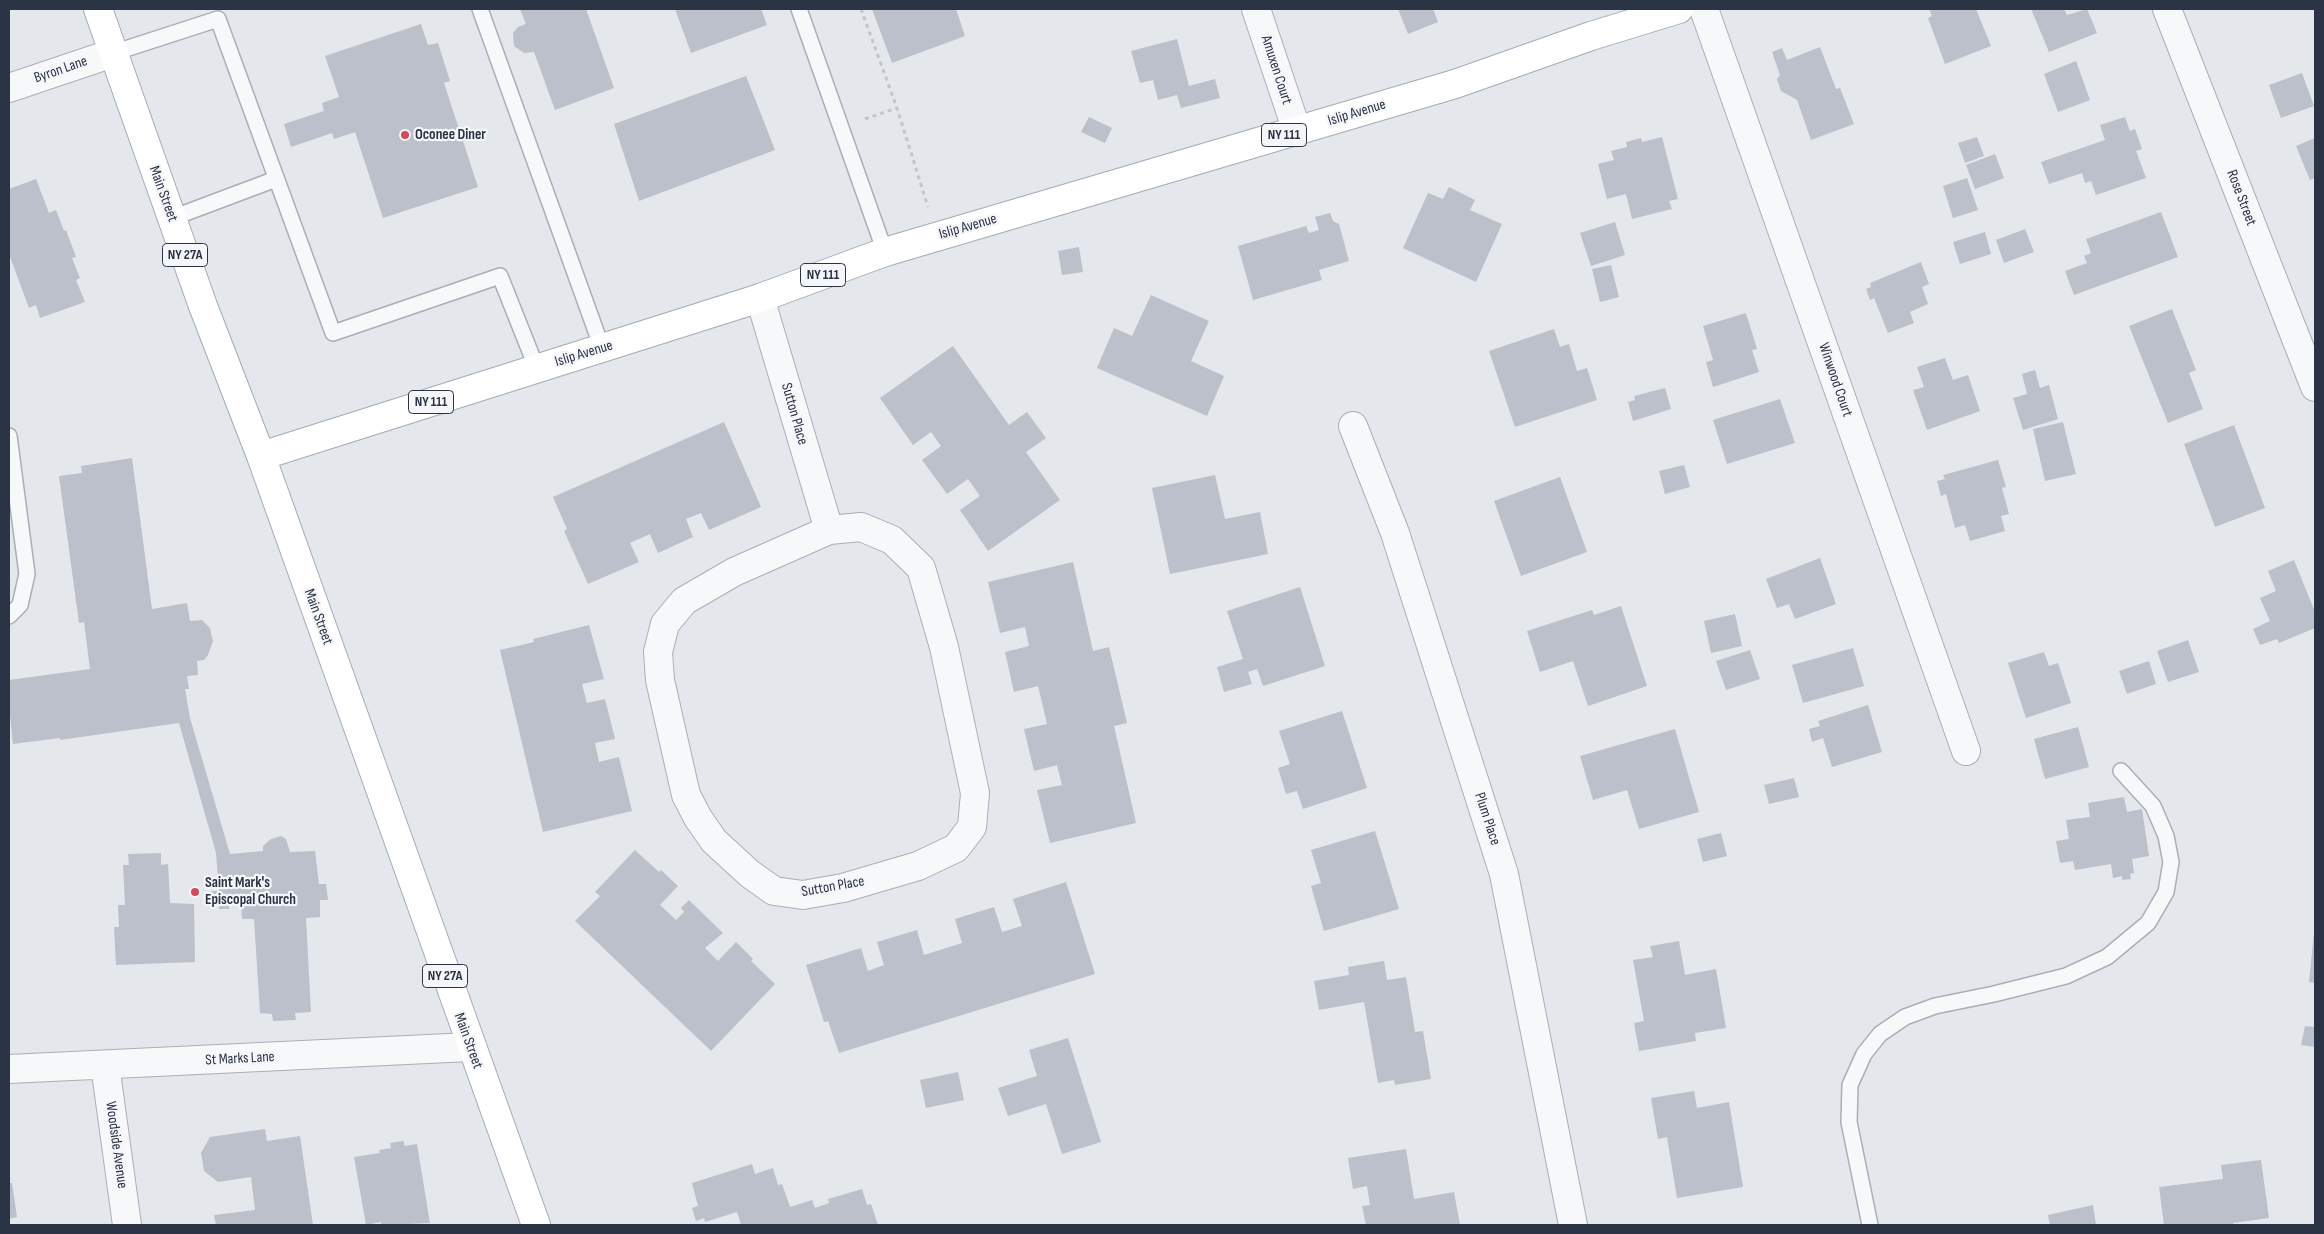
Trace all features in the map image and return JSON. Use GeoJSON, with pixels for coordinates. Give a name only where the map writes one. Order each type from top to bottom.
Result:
{"type":"FeatureCollection","features":[{"type":"Feature","properties":{"kind":"main road","name":"Main Street"},"geometry":{"type":"LineString","coordinates":[[98,9],[172,218],[261,456],[470,1047],[536,1225]]}},
{"type":"Feature","properties":{"kind":"main road","name":"Islip Avenue"},"geometry":{"type":"LineString","coordinates":[[261,456],[760,298],[885,252],[1455,84],[1591,36],[1679,9]]}},
{"type":"Feature","properties":{"kind":"street","name":"Amuxen Court"},"geometry":{"type":"LineString","coordinates":[[1256,9],[1297,131]]}},
{"type":"Feature","properties":{"kind":"street","name":"Winwood Court"},"geometry":{"type":"LineString","coordinates":[[1704,9],[1966,751]]}},
{"type":"Feature","properties":{"kind":"street","name":"Rose Street"},"geometry":{"type":"LineString","coordinates":[[2167,9],[2315,387]]}},
{"type":"Feature","properties":{"kind":"street","name":"Byron Lane"},"geometry":{"type":"LineString","coordinates":[[9,88],[113,53]]}},
{"type":"Feature","properties":{"kind":"street","name":"Sutton Place"},"geometry":{"type":"LineString","coordinates":[[760,298],[829,530]]}},
{"type":"Feature","properties":{"kind":"street","name":"Plum Place"},"geometry":{"type":"LineString","coordinates":[[1353,426],[1395,533],[1504,874],[1573,1225]]}},
{"type":"Feature","properties":{"kind":"street","name":"Sutton Place"},"geometry":{"type":"LineString","coordinates":[[861,527],[892,540],[922,568],[944,647],[975,793],[972,827],[956,848],[918,866],[843,888],[803,895],[774,891],[750,874],[714,841],[698,818],[686,796],[660,680],[658,652],[665,624],[684,601],[734,572],[829,530],[861,527]]}},
{"type":"Feature","properties":{"kind":"street","name":"St Marks Lane"},"geometry":{"type":"LineString","coordinates":[[9,1070],[470,1047]]}},
{"type":"Feature","properties":{"kind":"street","name":"Woodside Avenue"},"geometry":{"type":"LineString","coordinates":[[105,1065],[127,1225]]}},
{"type":"Feature","properties":{"kind":"lane"},"geometry":{"type":"LineString","coordinates":[[480,9],[602,348]]}},
{"type":"Feature","properties":{"kind":"lane"},"geometry":{"type":"LineString","coordinates":[[799,9],[885,252]]}},
{"type":"Feature","properties":{"kind":"lane"},"geometry":{"type":"LineString","coordinates":[[113,53],[218,19],[332,334],[500,276],[537,369]]}},
{"type":"Feature","properties":{"kind":"lane"},"geometry":{"type":"LineString","coordinates":[[172,218],[276,179]]}},
{"type":"Feature","properties":{"kind":"lane"},"geometry":{"type":"LineString","coordinates":[[9,436],[27,574],[20,605],[9,616]]}},
{"type":"Feature","properties":{"kind":"lane"},"geometry":{"type":"LineString","coordinates":[[1870,1225],[1849,1122],[1850,1085],[1864,1054],[1880,1034],[1905,1017],[1935,1006],[2066,976],[2107,957],[2148,923],[2166,892],[2171,862],[2166,836],[2153,806],[2121,771]]}},
{"type":"Feature","properties":{"kind":"path"},"geometry":{"type":"LineString","coordinates":[[861,9],[897,108],[928,207]]}},
{"type":"Feature","properties":{"kind":"path"},"geometry":{"type":"LineString","coordinates":[[841,128],[897,108]]}},
{"type":"Feature","properties":{"kind":"building"},"geometry":{"type":"Polygon","coordinates":[[[520,9],[586,9],[614,88],[555,110],[534,52],[524,53],[514,46],[513,33],[518,27],[526,24],[520,9]]]}},
{"type":"Feature","properties":{"kind":"building"},"geometry":{"type":"Polygon","coordinates":[[[675,9],[761,9],[767,25],[691,53],[675,9]]]}},
{"type":"Feature","properties":{"kind":"building"},"geometry":{"type":"Polygon","coordinates":[[[872,9],[956,9],[965,36],[892,63],[872,9]]]}},
{"type":"Feature","properties":{"kind":"building"},"geometry":{"type":"Polygon","coordinates":[[[1398,9],[1433,9],[1438,22],[1408,34],[1398,9]]]}},
{"type":"Feature","properties":{"kind":"building"},"geometry":{"type":"Polygon","coordinates":[[[1929,9],[1976,9],[1991,46],[1945,64],[1928,18],[1932,16],[1929,9]]]}},
{"type":"Feature","properties":{"kind":"building"},"geometry":{"type":"Polygon","coordinates":[[[2031,9],[2064,9],[2067,15],[2087,9],[2097,33],[2049,52],[2031,9]]]}},
{"type":"Feature","properties":{"kind":"building"},"geometry":{"type":"Polygon","coordinates":[[[421,24],[428,45],[438,43],[450,81],[444,83],[478,187],[383,218],[355,132],[334,139],[332,133],[291,147],[284,124],[324,111],[322,103],[339,97],[325,56],[421,24]]]}},
{"type":"Feature","properties":{"kind":"building"},"geometry":{"type":"Polygon","coordinates":[[[1177,39],[1189,86],[1215,79],[1220,98],[1181,108],[1177,95],[1158,100],[1153,80],[1140,83],[1131,51],[1177,39]]]}},
{"type":"Feature","properties":{"kind":"building"},"geometry":{"type":"Polygon","coordinates":[[[1820,47],[1836,89],[1840,88],[1854,124],[1811,140],[1797,100],[1781,91],[1777,79],[1780,75],[1772,52],[1782,48],[1787,60],[1820,47]]]}},
{"type":"Feature","properties":{"kind":"building"},"geometry":{"type":"Polygon","coordinates":[[[2076,61],[2090,100],[2058,112],[2044,74],[2076,61]]]}},
{"type":"Feature","properties":{"kind":"building"},"geometry":{"type":"Polygon","coordinates":[[[2302,73],[2314,106],[2281,118],[2269,85],[2302,73]]]}},
{"type":"Feature","properties":{"kind":"building"},"geometry":{"type":"Polygon","coordinates":[[[746,76],[775,150],[639,201],[614,124],[746,76]]]}},
{"type":"Feature","properties":{"kind":"building"},"geometry":{"type":"Polygon","coordinates":[[[1089,117],[1112,128],[1105,143],[1081,132],[1089,117]]]}},
{"type":"Feature","properties":{"kind":"building"},"geometry":{"type":"Polygon","coordinates":[[[2125,117],[2130,131],[2135,129],[2142,149],[2136,151],[2146,178],[2096,195],[2091,181],[2085,183],[2082,173],[2049,184],[2041,162],[2105,140],[2100,125],[2125,117]]]}},
{"type":"Feature","properties":{"kind":"building"},"geometry":{"type":"Polygon","coordinates":[[[1662,137],[1678,199],[1669,201],[1672,209],[1632,219],[1626,194],[1607,199],[1598,164],[1614,160],[1611,151],[1627,147],[1626,142],[1641,138],[1642,142],[1662,137]]]}},
{"type":"Feature","properties":{"kind":"building"},"geometry":{"type":"Polygon","coordinates":[[[1977,137],[1984,156],[1965,163],[1958,143],[1977,137]]]}},
{"type":"Feature","properties":{"kind":"building"},"geometry":{"type":"Polygon","coordinates":[[[2315,138],[2315,178],[2310,180],[2296,146],[2315,138]]]}},
{"type":"Feature","properties":{"kind":"building"},"geometry":{"type":"Polygon","coordinates":[[[1995,154],[2004,178],[1975,189],[1966,165],[1995,154]]]}},
{"type":"Feature","properties":{"kind":"building"},"geometry":{"type":"Polygon","coordinates":[[[1967,178],[1978,210],[1953,218],[1943,186],[1967,178]]]}},
{"type":"Feature","properties":{"kind":"building"},"geometry":{"type":"Polygon","coordinates":[[[36,179],[49,213],[56,210],[64,231],[66,230],[76,257],[72,258],[80,278],[76,280],[85,302],[40,318],[36,305],[29,308],[9,254],[9,189],[36,179]]]}},
{"type":"Feature","properties":{"kind":"building"},"geometry":{"type":"Polygon","coordinates":[[[1449,187],[1475,200],[1470,210],[1502,224],[1476,282],[1403,248],[1428,193],[1443,199],[1449,187]]]}},
{"type":"Feature","properties":{"kind":"building"},"geometry":{"type":"Polygon","coordinates":[[[2161,212],[2178,257],[2074,295],[2065,271],[2087,263],[2084,256],[2091,253],[2086,239],[2161,212]]]}},
{"type":"Feature","properties":{"kind":"building"},"geometry":{"type":"Polygon","coordinates":[[[1330,213],[1333,221],[1339,224],[1349,261],[1319,270],[1322,280],[1253,300],[1238,246],[1306,226],[1309,233],[1319,230],[1315,217],[1330,213]]]}},
{"type":"Feature","properties":{"kind":"building"},"geometry":{"type":"Polygon","coordinates":[[[1615,222],[1625,255],[1591,266],[1580,233],[1615,222]]]}},
{"type":"Feature","properties":{"kind":"building"},"geometry":{"type":"Polygon","coordinates":[[[2025,229],[2034,252],[2004,263],[1996,240],[2025,229]]]}},
{"type":"Feature","properties":{"kind":"building"},"geometry":{"type":"Polygon","coordinates":[[[1985,232],[1991,254],[1960,264],[1953,242],[1985,232]]]}},
{"type":"Feature","properties":{"kind":"building"},"geometry":{"type":"Polygon","coordinates":[[[1079,247],[1083,272],[1062,275],[1058,251],[1079,247]]]}},
{"type":"Feature","properties":{"kind":"building"},"geometry":{"type":"Polygon","coordinates":[[[1921,262],[1929,284],[1922,287],[1928,304],[1910,312],[1914,323],[1888,333],[1874,298],[1870,300],[1866,289],[1871,287],[1870,283],[1921,262]]]}},
{"type":"Feature","properties":{"kind":"building"},"geometry":{"type":"Polygon","coordinates":[[[1611,265],[1619,297],[1600,302],[1592,269],[1611,265]]]}},
{"type":"Feature","properties":{"kind":"building"},"geometry":{"type":"Polygon","coordinates":[[[1151,295],[1209,321],[1191,361],[1224,376],[1207,416],[1097,368],[1114,328],[1132,336],[1151,295]]]}},
{"type":"Feature","properties":{"kind":"building"},"geometry":{"type":"Polygon","coordinates":[[[2172,309],[2196,370],[2189,373],[2203,409],[2168,423],[2129,326],[2172,309]]]}},
{"type":"Feature","properties":{"kind":"building"},"geometry":{"type":"Polygon","coordinates":[[[1746,313],[1757,349],[1752,350],[1759,372],[1713,387],[1706,362],[1713,360],[1703,326],[1746,313]]]}},
{"type":"Feature","properties":{"kind":"building"},"geometry":{"type":"Polygon","coordinates":[[[1554,329],[1560,347],[1569,344],[1577,371],[1587,368],[1597,400],[1515,427],[1489,351],[1554,329]]]}},
{"type":"Feature","properties":{"kind":"building"},"geometry":{"type":"Polygon","coordinates":[[[953,346],[1009,425],[1027,412],[1046,438],[1026,452],[1060,500],[988,551],[960,510],[980,496],[968,479],[947,494],[922,460],[941,446],[931,432],[913,445],[880,398],[953,346]]]}},
{"type":"Feature","properties":{"kind":"building"},"geometry":{"type":"Polygon","coordinates":[[[1945,358],[1953,380],[1968,375],[1980,411],[1927,430],[1913,390],[1924,387],[1917,367],[1945,358]]]}},
{"type":"Feature","properties":{"kind":"building"},"geometry":{"type":"Polygon","coordinates":[[[2035,370],[2040,388],[2049,385],[2058,419],[2023,430],[2013,398],[2027,394],[2022,374],[2035,370]]]}},
{"type":"Feature","properties":{"kind":"building"},"geometry":{"type":"Polygon","coordinates":[[[1665,388],[1671,409],[1633,421],[1628,402],[1635,400],[1634,396],[1665,388]]]}},
{"type":"Feature","properties":{"kind":"building"},"geometry":{"type":"Polygon","coordinates":[[[1780,399],[1795,443],[1727,464],[1713,420],[1780,399]]]}},
{"type":"Feature","properties":{"kind":"building"},"geometry":{"type":"Polygon","coordinates":[[[724,422],[761,507],[709,530],[701,513],[686,519],[693,537],[658,553],[650,534],[630,543],[639,562],[588,584],[564,531],[567,529],[553,497],[724,422]]]}},
{"type":"Feature","properties":{"kind":"building"},"geometry":{"type":"Polygon","coordinates":[[[2063,422],[2076,474],[2045,481],[2033,429],[2063,422]]]}},
{"type":"Feature","properties":{"kind":"building"},"geometry":{"type":"Polygon","coordinates":[[[2234,425],[2265,508],[2215,527],[2184,444],[2234,425]]]}},
{"type":"Feature","properties":{"kind":"building"},"geometry":{"type":"Polygon","coordinates":[[[132,458],[152,609],[187,603],[190,621],[202,620],[210,628],[213,641],[208,655],[204,660],[197,661],[198,675],[187,676],[189,689],[185,689],[190,718],[230,854],[263,851],[263,846],[271,839],[281,836],[286,839],[290,852],[315,851],[319,884],[326,884],[328,900],[320,900],[320,917],[306,918],[311,1012],[295,1013],[296,1020],[273,1021],[272,1014],[260,1013],[254,919],[242,919],[241,902],[229,903],[229,909],[219,909],[219,904],[212,905],[211,891],[219,891],[216,853],[179,723],[60,740],[60,738],[13,744],[9,706],[9,680],[90,669],[84,622],[79,623],[59,476],[82,473],[81,466],[132,458]]]}},
{"type":"Feature","properties":{"kind":"building"},"geometry":{"type":"Polygon","coordinates":[[[1998,460],[2006,487],[2002,488],[2009,514],[2001,516],[2005,531],[1970,541],[1965,525],[1955,528],[1946,494],[1941,496],[1937,481],[1945,479],[1943,475],[1998,460]]]}},
{"type":"Feature","properties":{"kind":"building"},"geometry":{"type":"Polygon","coordinates":[[[1684,465],[1690,487],[1665,494],[1659,471],[1684,465]]]}},
{"type":"Feature","properties":{"kind":"building"},"geometry":{"type":"Polygon","coordinates":[[[1215,475],[1225,519],[1260,512],[1268,554],[1170,574],[1152,488],[1215,475]]]}},
{"type":"Feature","properties":{"kind":"building"},"geometry":{"type":"Polygon","coordinates":[[[1560,477],[1587,552],[1521,576],[1494,501],[1560,477]]]}},
{"type":"Feature","properties":{"kind":"building"},"geometry":{"type":"Polygon","coordinates":[[[1820,558],[1836,604],[1795,619],[1789,604],[1777,608],[1766,579],[1820,558]]]}},
{"type":"Feature","properties":{"kind":"building"},"geometry":{"type":"Polygon","coordinates":[[[2294,560],[2315,612],[2315,628],[2279,643],[2277,639],[2260,645],[2253,629],[2270,621],[2260,598],[2276,591],[2268,571],[2294,560]]]}},
{"type":"Feature","properties":{"kind":"building"},"geometry":{"type":"Polygon","coordinates":[[[1073,562],[1093,651],[1109,647],[1127,723],[1114,726],[1136,823],[1050,843],[1037,790],[1062,785],[1057,765],[1034,771],[1024,729],[1047,724],[1038,686],[1014,692],[1005,652],[1029,646],[1025,627],[1000,633],[988,582],[1073,562]]]}},
{"type":"Feature","properties":{"kind":"building"},"geometry":{"type":"Polygon","coordinates":[[[1300,587],[1325,666],[1263,686],[1257,669],[1248,672],[1252,684],[1224,692],[1217,667],[1243,659],[1227,611],[1300,587]]]}},
{"type":"Feature","properties":{"kind":"building"},"geometry":{"type":"Polygon","coordinates":[[[1621,606],[1647,686],[1588,706],[1573,661],[1540,672],[1527,631],[1592,610],[1594,615],[1621,606]]]}},
{"type":"Feature","properties":{"kind":"building"},"geometry":{"type":"Polygon","coordinates":[[[1735,614],[1742,646],[1711,653],[1704,621],[1735,614]]]}},
{"type":"Feature","properties":{"kind":"building"},"geometry":{"type":"Polygon","coordinates":[[[589,625],[604,679],[582,684],[587,703],[605,699],[615,739],[595,743],[599,762],[619,757],[632,811],[543,832],[500,650],[534,642],[533,639],[589,625]]]}},
{"type":"Feature","properties":{"kind":"building"},"geometry":{"type":"Polygon","coordinates":[[[2188,640],[2199,672],[2168,682],[2157,651],[2188,640]]]}},
{"type":"Feature","properties":{"kind":"building"},"geometry":{"type":"Polygon","coordinates":[[[1853,648],[1864,686],[1803,703],[1792,665],[1853,648]]]}},
{"type":"Feature","properties":{"kind":"building"},"geometry":{"type":"Polygon","coordinates":[[[1750,650],[1760,679],[1726,690],[1716,661],[1750,650]]]}},
{"type":"Feature","properties":{"kind":"building"},"geometry":{"type":"Polygon","coordinates":[[[2044,652],[2049,666],[2058,663],[2071,703],[2026,718],[2008,663],[2044,652]]]}},
{"type":"Feature","properties":{"kind":"building"},"geometry":{"type":"Polygon","coordinates":[[[2149,661],[2156,684],[2127,694],[2119,671],[2149,661]]]}},
{"type":"Feature","properties":{"kind":"building"},"geometry":{"type":"Polygon","coordinates":[[[1868,705],[1882,752],[1832,767],[1823,738],[1812,742],[1809,729],[1820,726],[1818,721],[1868,705]]]}},
{"type":"Feature","properties":{"kind":"building"},"geometry":{"type":"Polygon","coordinates":[[[1342,711],[1367,788],[1303,809],[1297,791],[1286,794],[1278,768],[1290,764],[1279,731],[1342,711]]]}},
{"type":"Feature","properties":{"kind":"building"},"geometry":{"type":"Polygon","coordinates":[[[2078,727],[2089,767],[2045,779],[2034,739],[2078,727]]]}},
{"type":"Feature","properties":{"kind":"building"},"geometry":{"type":"Polygon","coordinates":[[[1675,729],[1699,812],[1639,829],[1627,790],[1593,800],[1580,756],[1675,729]]]}},
{"type":"Feature","properties":{"kind":"building"},"geometry":{"type":"Polygon","coordinates":[[[1794,778],[1799,797],[1769,804],[1764,785],[1794,778]]]}},
{"type":"Feature","properties":{"kind":"building"},"geometry":{"type":"Polygon","coordinates":[[[2124,797],[2127,812],[2142,809],[2149,856],[2132,859],[2134,873],[2130,874],[2131,879],[2122,880],[2122,876],[2113,878],[2111,864],[2075,870],[2073,861],[2060,863],[2056,841],[2069,839],[2066,820],[2090,817],[2088,803],[2124,797]]]}},
{"type":"Feature","properties":{"kind":"building"},"geometry":{"type":"Polygon","coordinates":[[[1375,831],[1399,909],[1324,931],[1311,886],[1321,883],[1311,850],[1375,831]]]}},
{"type":"Feature","properties":{"kind":"building"},"geometry":{"type":"Polygon","coordinates":[[[1721,833],[1727,856],[1703,862],[1697,839],[1721,833]]]}},
{"type":"Feature","properties":{"kind":"building"},"geometry":{"type":"Polygon","coordinates":[[[635,850],[678,886],[660,905],[676,920],[684,912],[681,908],[689,900],[723,933],[705,948],[718,961],[736,942],[753,959],[751,961],[775,984],[711,1051],[575,921],[600,896],[595,892],[635,850]]]}},
{"type":"Feature","properties":{"kind":"building"},"geometry":{"type":"Polygon","coordinates":[[[161,853],[161,865],[168,864],[170,903],[194,904],[195,962],[116,965],[114,927],[119,927],[118,905],[125,905],[123,865],[129,865],[128,854],[161,853]]]}},
{"type":"Feature","properties":{"kind":"building"},"geometry":{"type":"Polygon","coordinates":[[[1066,882],[1095,974],[839,1053],[828,1021],[824,1022],[806,965],[861,948],[868,971],[884,965],[877,942],[917,930],[924,955],[962,943],[955,919],[994,907],[1002,932],[1022,926],[1013,899],[1066,882]]]}},
{"type":"Feature","properties":{"kind":"building"},"geometry":{"type":"Polygon","coordinates":[[[2315,933],[2315,983],[2309,982],[2315,933]]]}},
{"type":"Feature","properties":{"kind":"building"},"geometry":{"type":"Polygon","coordinates":[[[1679,941],[1685,975],[1716,969],[1726,1028],[1695,1033],[1696,1041],[1639,1051],[1634,1023],[1644,1021],[1633,960],[1653,957],[1650,946],[1679,941]]]}},
{"type":"Feature","properties":{"kind":"building"},"geometry":{"type":"Polygon","coordinates":[[[1384,961],[1387,980],[1406,977],[1415,1032],[1423,1031],[1431,1079],[1395,1085],[1394,1080],[1378,1083],[1364,1002],[1319,1010],[1314,981],[1349,975],[1348,967],[1384,961]]]}},
{"type":"Feature","properties":{"kind":"building"},"geometry":{"type":"Polygon","coordinates":[[[2305,1026],[2315,1027],[2315,1047],[2301,1045],[2305,1026]]]}},
{"type":"Feature","properties":{"kind":"building"},"geometry":{"type":"Polygon","coordinates":[[[1068,1038],[1101,1142],[1062,1154],[1046,1104],[1008,1116],[998,1088],[1037,1076],[1029,1050],[1068,1038]]]}},
{"type":"Feature","properties":{"kind":"building"},"geometry":{"type":"Polygon","coordinates":[[[958,1072],[964,1100],[926,1108],[920,1080],[958,1072]]]}},
{"type":"Feature","properties":{"kind":"building"},"geometry":{"type":"Polygon","coordinates":[[[1694,1091],[1697,1108],[1729,1102],[1743,1187],[1677,1198],[1667,1137],[1658,1139],[1651,1098],[1694,1091]]]}},
{"type":"Feature","properties":{"kind":"building"},"geometry":{"type":"Polygon","coordinates":[[[265,1129],[267,1141],[300,1136],[313,1225],[216,1225],[214,1215],[255,1210],[251,1177],[218,1182],[204,1171],[201,1153],[210,1137],[265,1129]]]}},
{"type":"Feature","properties":{"kind":"building"},"geometry":{"type":"Polygon","coordinates":[[[404,1141],[404,1146],[417,1144],[430,1223],[381,1225],[381,1222],[366,1225],[354,1157],[380,1153],[379,1150],[391,1148],[390,1143],[404,1141]]]}},
{"type":"Feature","properties":{"kind":"building"},"geometry":{"type":"Polygon","coordinates":[[[1406,1149],[1414,1199],[1454,1192],[1460,1225],[1366,1225],[1362,1206],[1370,1205],[1367,1186],[1353,1189],[1348,1158],[1406,1149]]]}},
{"type":"Feature","properties":{"kind":"building"},"geometry":{"type":"Polygon","coordinates":[[[2261,1160],[2269,1218],[2233,1223],[2233,1225],[2164,1225],[2159,1187],[2223,1179],[2221,1165],[2261,1160]]]}},
{"type":"Feature","properties":{"kind":"building"},"geometry":{"type":"Polygon","coordinates":[[[752,1164],[755,1174],[773,1168],[778,1185],[782,1184],[790,1207],[812,1200],[815,1208],[829,1203],[828,1199],[862,1189],[867,1205],[871,1204],[878,1225],[741,1225],[737,1212],[705,1222],[704,1218],[696,1221],[692,1208],[698,1206],[692,1183],[752,1164]]]}},
{"type":"Feature","properties":{"kind":"building"},"geometry":{"type":"Polygon","coordinates":[[[9,1183],[12,1183],[17,1217],[9,1219],[9,1183]]]}},
{"type":"Feature","properties":{"kind":"building"},"geometry":{"type":"Polygon","coordinates":[[[2093,1205],[2096,1225],[2050,1225],[2048,1215],[2093,1205]]]}},
{"type":"Feature","properties":{"kind":"place","name":"Oconee Diner"},"geometry":{"type":"Point","coordinates":[405,135]}},
{"type":"Feature","properties":{"kind":"place","name":"Saint Mark's Episcopal Church"},"geometry":{"type":"Point","coordinates":[195,892]}}]}
